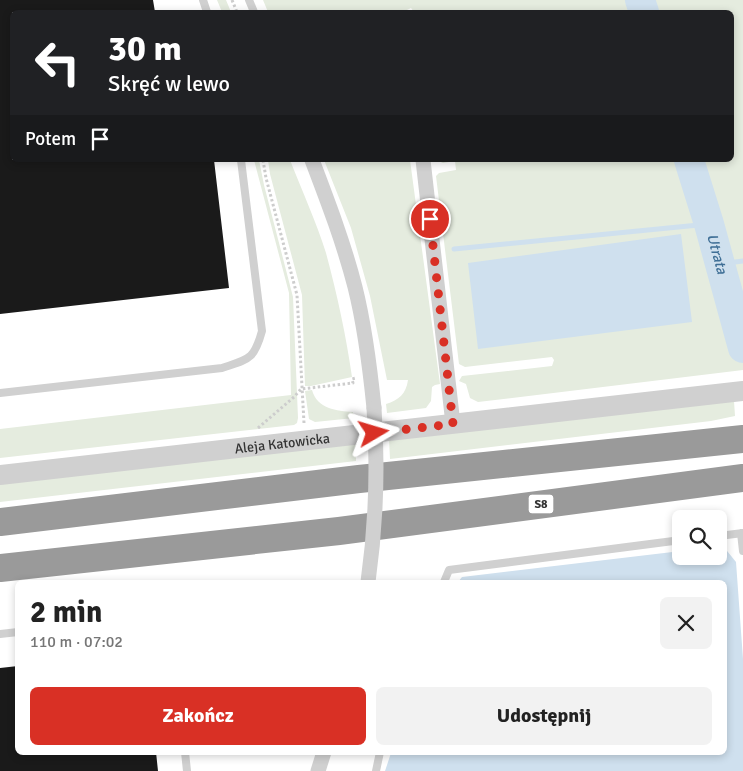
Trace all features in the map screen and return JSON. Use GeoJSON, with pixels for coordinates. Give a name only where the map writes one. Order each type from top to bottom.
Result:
{"type":"FeatureCollection","features":[{"type":"Feature","properties":{"kind":"highway"},"geometry":{"type":"LineString","coordinates":[[0,522],[358,479],[740,439]]}},
{"type":"Feature","properties":{"kind":"highway","name":"S8"},"geometry":{"type":"LineString","coordinates":[[0,568],[339,531],[743,478]]}},
{"type":"Feature","properties":{"kind":"street"},"geometry":{"type":"LineString","coordinates":[[313,162],[338,230],[355,288],[367,344],[376,440],[376,496],[368,580]]}},
{"type":"Feature","properties":{"kind":"street"},"geometry":{"type":"LineString","coordinates":[[423,162],[453,424]]}},
{"type":"Feature","properties":{"kind":"street","name":"Aleja Katowicka"},"geometry":{"type":"LineString","coordinates":[[0,475],[738,392]]}},
{"type":"Feature","properties":{"kind":"street"},"geometry":{"type":"LineString","coordinates":[[318,771],[323,755]]}},
{"type":"Feature","properties":{"kind":"lane"},"geometry":{"type":"LineString","coordinates":[[0,393],[222,368],[247,360],[257,349],[262,331],[241,162]]}},
{"type":"Feature","properties":{"kind":"lane"},"geometry":{"type":"LineString","coordinates":[[727,535],[742,533],[743,551]]}},
{"type":"Feature","properties":{"kind":"lane"},"geometry":{"type":"LineString","coordinates":[[445,580],[448,570],[672,541]]}},
{"type":"Feature","properties":{"kind":"lane"},"geometry":{"type":"LineString","coordinates":[[0,634],[15,632]]}},
{"type":"Feature","properties":{"kind":"lane"},"geometry":{"type":"LineString","coordinates":[[185,755],[187,771]]}},
{"type":"Feature","properties":{"kind":"lane"},"geometry":{"type":"LineString","coordinates":[[376,771],[379,755]]}},
{"type":"Feature","properties":{"kind":"path"},"geometry":{"type":"LineString","coordinates":[[264,162],[266,178],[297,295],[304,429]]}},
{"type":"Feature","properties":{"kind":"path"},"geometry":{"type":"LineString","coordinates":[[356,371],[357,384]]}},
{"type":"Feature","properties":{"kind":"path"},"geometry":{"type":"LineString","coordinates":[[255,430],[301,389],[352,383],[352,379],[356,378]]}},
{"type":"Feature","properties":{"kind":"shaded area"},"geometry":{"type":"Polygon","coordinates":[[[217,0],[226,0],[230,10],[221,10],[217,0]]]}},
{"type":"Feature","properties":{"kind":"shaded area"},"geometry":{"type":"Polygon","coordinates":[[[263,0],[743,0],[743,370],[478,402],[470,398],[466,384],[459,381],[462,376],[552,366],[554,360],[552,357],[465,367],[459,364],[436,176],[439,173],[456,170],[455,162],[734,162],[734,10],[412,10],[411,8],[407,10],[267,10],[263,0]]]}},
{"type":"Feature","properties":{"kind":"shaded area"},"geometry":{"type":"Polygon","coordinates":[[[255,162],[259,162],[293,297],[297,423],[294,425],[0,458],[0,429],[291,395],[289,293],[255,162]]]}},
{"type":"Feature","properties":{"kind":"shaded area"},"geometry":{"type":"Polygon","coordinates":[[[268,162],[291,162],[326,253],[344,330],[352,377],[305,386],[302,295],[268,162]]]}},
{"type":"Feature","properties":{"kind":"shaded area"},"geometry":{"type":"Polygon","coordinates":[[[325,162],[410,162],[440,384],[432,387],[431,401],[426,408],[387,413],[386,404],[395,401],[401,396],[406,389],[408,380],[387,380],[370,296],[351,228],[325,162]]]}},
{"type":"Feature","properties":{"kind":"shaded area"},"geometry":{"type":"Polygon","coordinates":[[[312,390],[318,401],[323,405],[334,410],[353,412],[354,418],[315,422],[309,419],[305,391],[312,390]]]}},
{"type":"Feature","properties":{"kind":"shaded area"},"geometry":{"type":"Polygon","coordinates":[[[734,401],[735,416],[711,421],[390,459],[389,439],[734,401]]]}},
{"type":"Feature","properties":{"kind":"shaded area"},"geometry":{"type":"Polygon","coordinates":[[[356,443],[356,461],[0,502],[0,483],[356,443]]]}},
{"type":"Feature","properties":{"kind":"water"},"geometry":{"type":"Polygon","coordinates":[[[681,234],[692,322],[478,349],[468,263],[681,234]]]}},
{"type":"Feature","properties":{"kind":"water"},"geometry":{"type":"Polygon","coordinates":[[[727,551],[736,562],[743,659],[743,771],[385,771],[390,755],[727,755],[727,580],[460,580],[462,577],[672,552],[672,565],[727,565],[727,551]]]}},
{"type":"Feature","properties":{"kind":"building"},"geometry":{"type":"Polygon","coordinates":[[[0,0],[153,0],[155,10],[10,10],[10,162],[214,162],[229,288],[0,314],[0,0]]]}},
{"type":"Feature","properties":{"kind":"building"},"geometry":{"type":"Polygon","coordinates":[[[15,666],[15,755],[156,755],[158,771],[0,771],[0,668],[15,666]]]}},
{"type":"Feature","properties":{"kind":"waterway","name":"Utrata"},"geometry":{"type":"LineString","coordinates":[[640,0],[643,10]]}},
{"type":"Feature","properties":{"kind":"waterway","name":"Utrata"},"geometry":{"type":"LineString","coordinates":[[690,162],[709,224],[743,348]]}},
{"type":"Feature","properties":{"kind":"waterway"},"geometry":{"type":"LineString","coordinates":[[454,249],[709,224]]}},
{"type":"Feature","properties":{"kind":"waterway"},"geometry":{"type":"LineString","coordinates":[[720,264],[743,261]]}},
{"type":"Feature","properties":{"kind":"route"},"geometry":{"type":"LineString","coordinates":[[374,433],[453,424],[430,219]]}}]}
